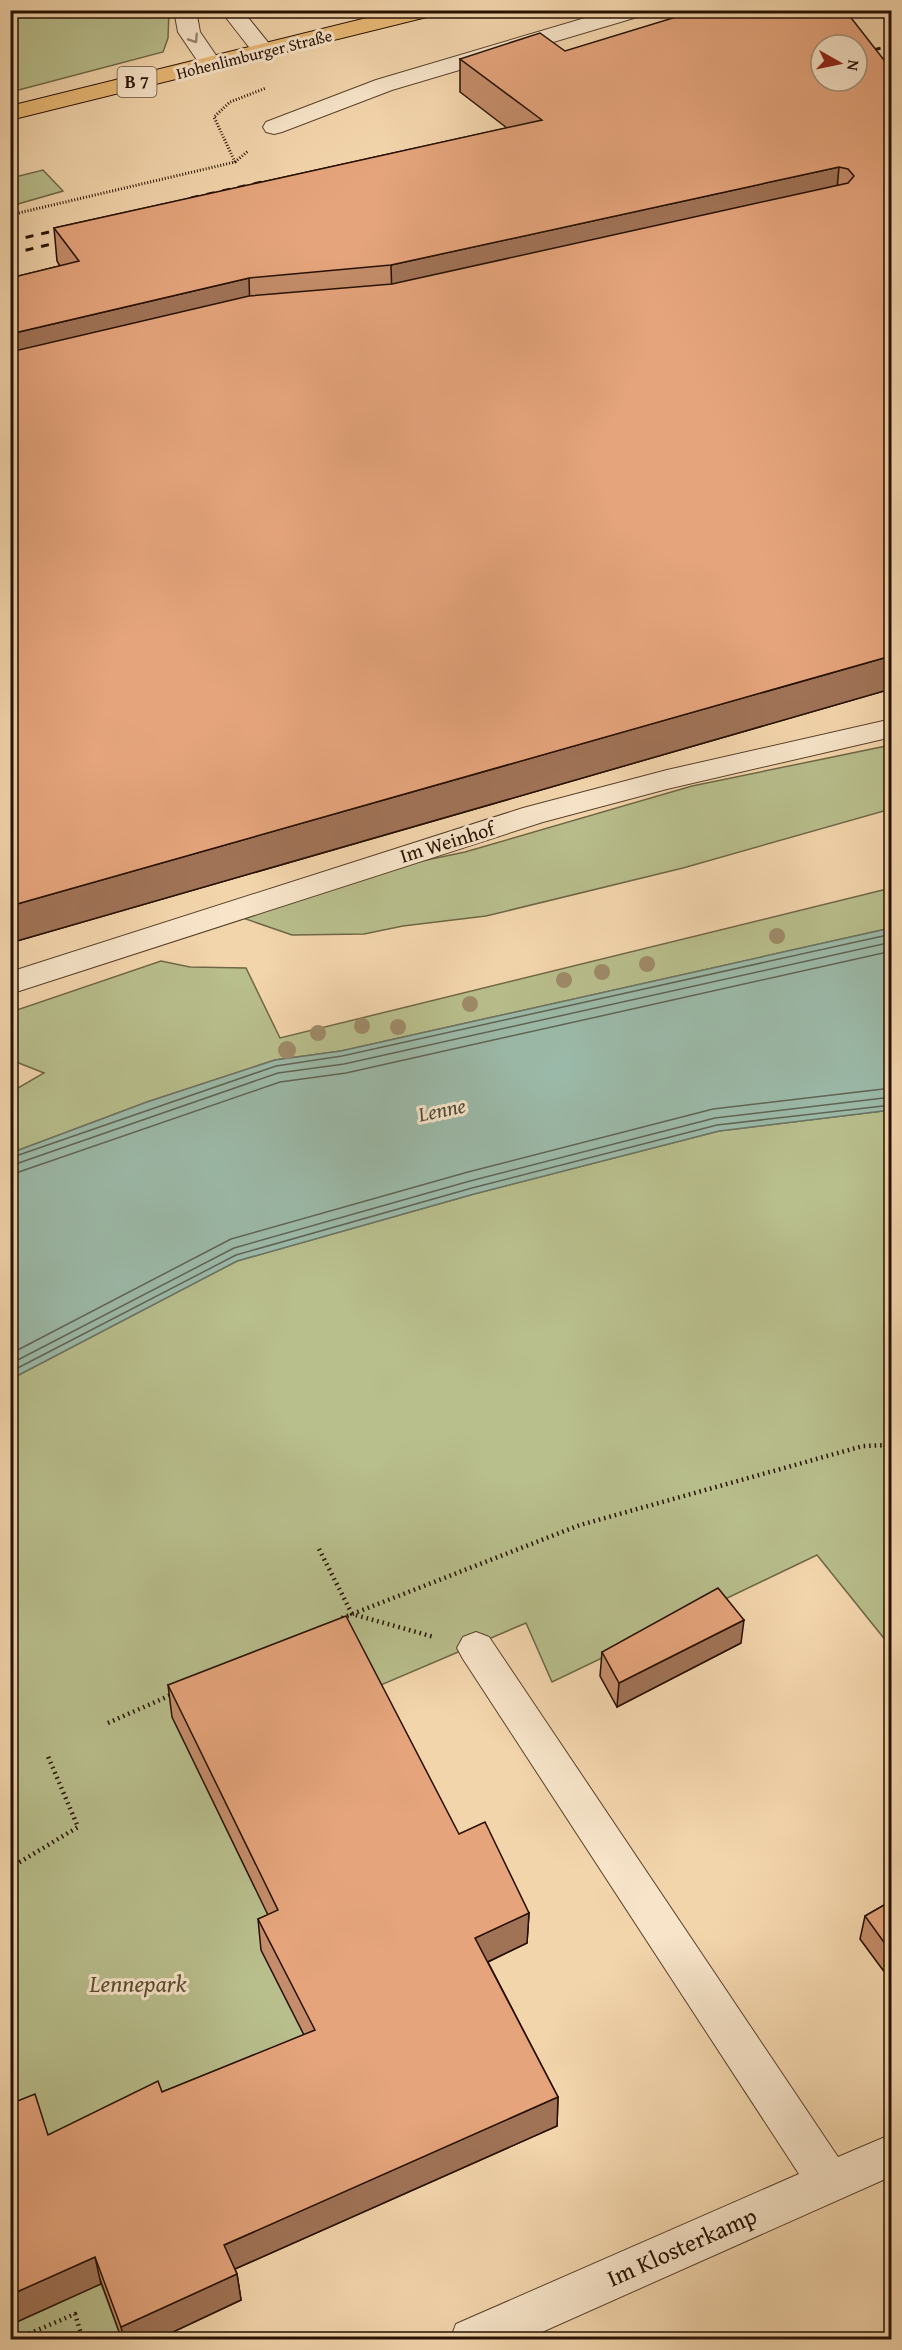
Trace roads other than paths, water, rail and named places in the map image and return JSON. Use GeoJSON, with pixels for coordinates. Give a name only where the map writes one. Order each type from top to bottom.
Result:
{"type":"FeatureCollection","features":[{"type":"Feature","properties":{"kind":"main road","name":"Hohenlimburger Straße"},"geometry":{"type":"LineString","coordinates":[[10,113],[428,10]]}},
{"type":"Feature","properties":{"kind":"street"},"geometry":{"type":"LineString","coordinates":[[184,10],[189,32],[211,64]]}},
{"type":"Feature","properties":{"kind":"street"},"geometry":{"type":"LineString","coordinates":[[230,10],[264,51]]}},
{"type":"Feature","properties":{"kind":"street"},"geometry":{"type":"LineString","coordinates":[[273,127],[384,85],[636,10]]}},
{"type":"Feature","properties":{"kind":"street","name":"Im Weinhof"},"geometry":{"type":"LineString","coordinates":[[10,983],[533,815],[713,768],[891,728]]}},
{"type":"Feature","properties":{"kind":"street"},"geometry":{"type":"LineString","coordinates":[[476,1648],[829,2181]]}},
{"type":"Feature","properties":{"kind":"street","name":"Im Klosterkamp"},"geometry":{"type":"LineString","coordinates":[[472,2340],[891,2154]]}},
{"type":"Feature","properties":{"kind":"water","name":"Lenne"},"geometry":{"type":"Polygon","coordinates":[[[891,928],[891,1110],[719,1131],[474,1194],[237,1261],[11,1379],[11,1153],[147,1102],[275,1060],[341,1051],[891,928]]]}},
{"type":"Feature","properties":{"kind":"railway"},"geometry":{"type":"LineString","coordinates":[[869,51],[892,46]]}},
{"type":"Feature","properties":{"kind":"railway"},"geometry":{"type":"LineString","coordinates":[[869,62],[892,57]]}},
{"type":"Feature","properties":{"kind":"railway"},"geometry":{"type":"LineString","coordinates":[[191,198],[267,181]]}},
{"type":"Feature","properties":{"kind":"railway"},"geometry":{"type":"LineString","coordinates":[[10,241],[71,227]]}},
{"type":"Feature","properties":{"kind":"railway"},"geometry":{"type":"LineString","coordinates":[[10,254],[72,239]]}},
{"type":"Feature","properties":{"kind":"park label","name":"Lennepark"},"geometry":{"type":"Point","coordinates":[138,1984]}}]}
